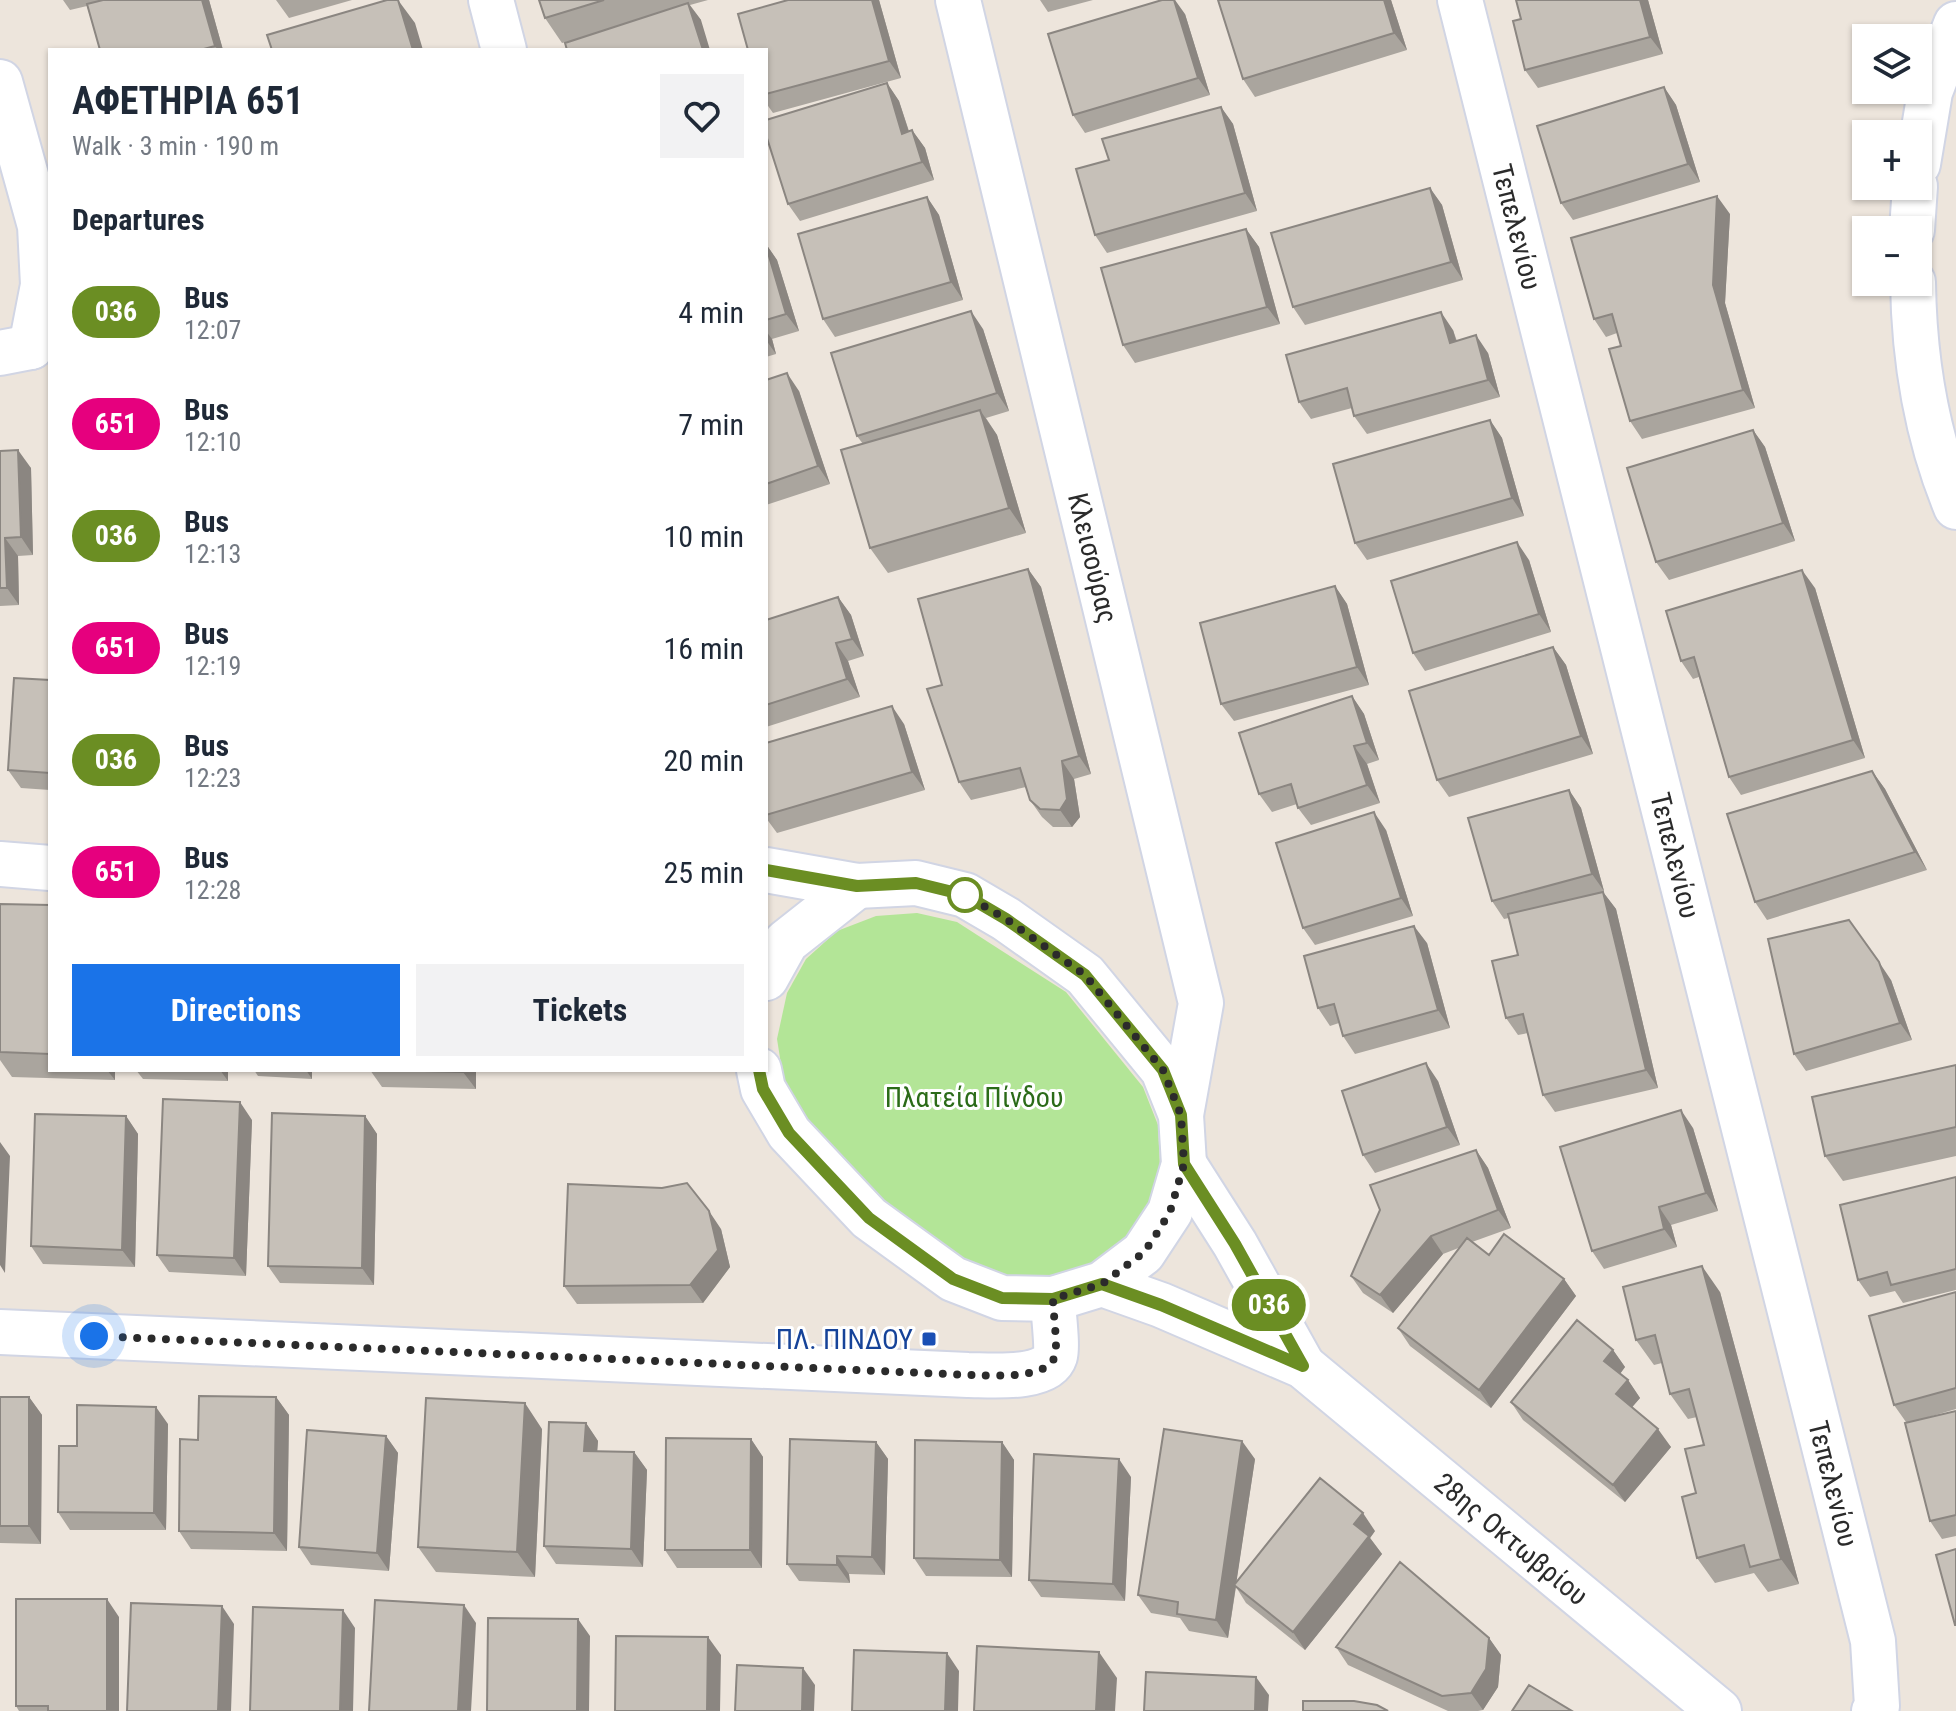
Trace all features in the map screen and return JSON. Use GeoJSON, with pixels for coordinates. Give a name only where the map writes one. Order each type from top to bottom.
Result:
{"type":"FeatureCollection","features":[{"type":"Feature","properties":{"kind":"street"},"geometry":{"type":"LineString","coordinates":[[491,0],[503,48]]}},
{"type":"Feature","properties":{"kind":"street","name":"Κλεισούρας"},"geometry":{"type":"LineString","coordinates":[[958,0],[1201,1003],[1181,1115]]}},
{"type":"Feature","properties":{"kind":"street","name":"Τεπελενίου"},"geometry":{"type":"LineString","coordinates":[[1460,0],[1873,1641],[1877,1706],[1874,1711]]}},
{"type":"Feature","properties":{"kind":"street"},"geometry":{"type":"LineString","coordinates":[[1925,120],[1930,92],[1956,24]]}},
{"type":"Feature","properties":{"kind":"street"},"geometry":{"type":"LineString","coordinates":[[0,82],[40,226],[43,285],[20,347]]}},
{"type":"Feature","properties":{"kind":"street"},"geometry":{"type":"LineString","coordinates":[[1914,296],[1918,356],[1927,408],[1956,507]]}},
{"type":"Feature","properties":{"kind":"street"},"geometry":{"type":"LineString","coordinates":[[0,864],[48,868]]}},
{"type":"Feature","properties":{"kind":"street","name":"28ης Οκτωβρίου"},"geometry":{"type":"LineString","coordinates":[[759,1072],[763,1089],[789,1133],[869,1218],[953,1279],[1002,1298],[1053,1299],[1102,1284],[1143,1253],[1152,1241],[1170,1212],[1184,1164],[1181,1115],[1163,1070],[1085,975],[1006,919],[965,895],[916,883],[857,886],[768,870]]}},
{"type":"Feature","properties":{"kind":"street"},"geometry":{"type":"LineString","coordinates":[[768,974],[786,942],[857,886]]}},
{"type":"Feature","properties":{"kind":"street","name":"28ης Οκτωβρίου"},"geometry":{"type":"LineString","coordinates":[[1184,1164],[1235,1244],[1303,1366]]}},
{"type":"Feature","properties":{"kind":"street","name":"28ης Οκτωβρίου"},"geometry":{"type":"LineString","coordinates":[[1102,1284],[1161,1305],[1303,1366],[1719,1711]]}},
{"type":"Feature","properties":{"kind":"street"},"geometry":{"type":"LineString","coordinates":[[0,1332],[968,1375],[1035,1373],[1046,1367],[1055,1356],[1053,1299]]}},
{"type":"Feature","properties":{"kind":"green space","name":"Πλατεία Πίνδου"},"geometry":{"type":"Polygon","coordinates":[[[917,913],[957,922],[1066,992],[1143,1087],[1158,1125],[1160,1167],[1148,1206],[1125,1240],[1089,1266],[1047,1279],[1004,1276],[963,1260],[887,1205],[805,1121],[784,1083],[777,1039],[787,993],[806,959],[837,931],[876,916],[917,913]]]}},
{"type":"Feature","properties":{"kind":"building"},"geometry":{"type":"Polygon","coordinates":[[[103,0],[202,0],[215,46],[99,48],[87,4],[103,0]]]}},
{"type":"Feature","properties":{"kind":"building"},"geometry":{"type":"Polygon","coordinates":[[[387,0],[398,0],[412,48],[271,48],[267,35],[387,0]]]}},
{"type":"Feature","properties":{"kind":"building"},"geometry":{"type":"Polygon","coordinates":[[[539,0],[604,0],[545,18],[539,0]]]}},
{"type":"Feature","properties":{"kind":"building"},"geometry":{"type":"Polygon","coordinates":[[[788,0],[872,0],[889,61],[768,93],[768,48],[747,48],[738,14],[788,0]]]}},
{"type":"Feature","properties":{"kind":"building"},"geometry":{"type":"Polygon","coordinates":[[[1162,0],[1174,0],[1198,78],[1073,115],[1048,34],[1162,0]]]}},
{"type":"Feature","properties":{"kind":"building"},"geometry":{"type":"Polygon","coordinates":[[[1218,0],[1384,0],[1394,33],[1243,79],[1218,0]]]}},
{"type":"Feature","properties":{"kind":"building"},"geometry":{"type":"Polygon","coordinates":[[[1516,0],[1640,0],[1650,37],[1525,70],[1513,21],[1521,19],[1516,0]]]}},
{"type":"Feature","properties":{"kind":"building"},"geometry":{"type":"Polygon","coordinates":[[[688,3],[702,48],[566,48],[565,43],[688,3]]]}},
{"type":"Feature","properties":{"kind":"building"},"geometry":{"type":"Polygon","coordinates":[[[887,83],[902,134],[912,130],[922,162],[788,204],[768,141],[768,119],[887,83]]]}},
{"type":"Feature","properties":{"kind":"building"},"geometry":{"type":"Polygon","coordinates":[[[1664,87],[1688,164],[1561,203],[1537,126],[1664,87]]]}},
{"type":"Feature","properties":{"kind":"building"},"geometry":{"type":"Polygon","coordinates":[[[1221,107],[1245,193],[1095,235],[1076,169],[1109,160],[1102,139],[1221,107]]]}},
{"type":"Feature","properties":{"kind":"building"},"geometry":{"type":"Polygon","coordinates":[[[1430,188],[1451,262],[1293,307],[1271,233],[1430,188]]]}},
{"type":"Feature","properties":{"kind":"building"},"geometry":{"type":"Polygon","coordinates":[[[1717,196],[1713,285],[1743,390],[1630,421],[1609,349],[1621,346],[1612,314],[1594,319],[1571,238],[1717,196]]]}},
{"type":"Feature","properties":{"kind":"building"},"geometry":{"type":"Polygon","coordinates":[[[927,197],[951,282],[823,319],[798,234],[927,197]]]}},
{"type":"Feature","properties":{"kind":"building"},"geometry":{"type":"Polygon","coordinates":[[[1246,229],[1267,307],[1123,345],[1101,268],[1246,229]]]}},
{"type":"Feature","properties":{"kind":"building"},"geometry":{"type":"Polygon","coordinates":[[[768,253],[786,314],[768,319],[768,253]]]}},
{"type":"Feature","properties":{"kind":"building"},"geometry":{"type":"Polygon","coordinates":[[[971,311],[997,393],[857,436],[831,353],[971,311]]]}},
{"type":"Feature","properties":{"kind":"building"},"geometry":{"type":"Polygon","coordinates":[[[1441,312],[1450,343],[1476,335],[1488,380],[1354,416],[1347,388],[1299,402],[1286,355],[1441,312]]]}},
{"type":"Feature","properties":{"kind":"building"},"geometry":{"type":"Polygon","coordinates":[[[787,373],[818,466],[768,483],[768,379],[787,373]]]}},
{"type":"Feature","properties":{"kind":"building"},"geometry":{"type":"Polygon","coordinates":[[[980,410],[1009,508],[870,548],[841,450],[980,410]]]}},
{"type":"Feature","properties":{"kind":"building"},"geometry":{"type":"Polygon","coordinates":[[[1490,420],[1512,498],[1355,543],[1333,464],[1490,420]]]}},
{"type":"Feature","properties":{"kind":"building"},"geometry":{"type":"Polygon","coordinates":[[[1753,430],[1783,523],[1656,562],[1627,468],[1753,430]]]}},
{"type":"Feature","properties":{"kind":"building"},"geometry":{"type":"Polygon","coordinates":[[[18,450],[21,537],[5,538],[7,588],[0,588],[0,451],[18,450]]]}},
{"type":"Feature","properties":{"kind":"building"},"geometry":{"type":"Polygon","coordinates":[[[1517,542],[1539,614],[1413,653],[1391,581],[1517,542]]]}},
{"type":"Feature","properties":{"kind":"building"},"geometry":{"type":"Polygon","coordinates":[[[1028,569],[1079,756],[1062,761],[1067,799],[1060,810],[1040,809],[1030,800],[1020,768],[959,782],[927,689],[942,685],[918,599],[1028,569]]]}},
{"type":"Feature","properties":{"kind":"building"},"geometry":{"type":"Polygon","coordinates":[[[1802,570],[1853,740],[1729,777],[1694,657],[1681,661],[1666,611],[1802,570]]]}},
{"type":"Feature","properties":{"kind":"building"},"geometry":{"type":"Polygon","coordinates":[[[1335,586],[1357,667],[1221,704],[1200,623],[1335,586]]]}},
{"type":"Feature","properties":{"kind":"building"},"geometry":{"type":"Polygon","coordinates":[[[838,597],[852,639],[836,643],[847,679],[768,704],[768,619],[838,597]]]}},
{"type":"Feature","properties":{"kind":"building"},"geometry":{"type":"Polygon","coordinates":[[[1553,647],[1581,736],[1437,780],[1409,691],[1553,647]]]}},
{"type":"Feature","properties":{"kind":"building"},"geometry":{"type":"Polygon","coordinates":[[[14,678],[48,680],[48,773],[8,770],[14,678]]]}},
{"type":"Feature","properties":{"kind":"building"},"geometry":{"type":"Polygon","coordinates":[[[1352,696],[1367,743],[1354,746],[1367,785],[1298,808],[1291,784],[1259,794],[1239,733],[1352,696]]]}},
{"type":"Feature","properties":{"kind":"building"},"geometry":{"type":"Polygon","coordinates":[[[892,706],[912,772],[768,814],[768,742],[892,706]]]}},
{"type":"Feature","properties":{"kind":"building"},"geometry":{"type":"Polygon","coordinates":[[[1872,771],[1915,852],[1755,902],[1727,814],[1872,771]]]}},
{"type":"Feature","properties":{"kind":"building"},"geometry":{"type":"Polygon","coordinates":[[[1569,790],[1592,874],[1492,901],[1468,818],[1569,790]]]}},
{"type":"Feature","properties":{"kind":"building"},"geometry":{"type":"Polygon","coordinates":[[[1374,812],[1401,898],[1303,928],[1276,843],[1374,812]]]}},
{"type":"Feature","properties":{"kind":"building"},"geometry":{"type":"Polygon","coordinates":[[[1603,892],[1646,1070],[1543,1095],[1523,1014],[1506,1018],[1492,961],[1518,955],[1508,914],[1603,892]]]}},
{"type":"Feature","properties":{"kind":"building"},"geometry":{"type":"Polygon","coordinates":[[[0,904],[48,905],[48,1054],[0,1052],[0,904]]]}},
{"type":"Feature","properties":{"kind":"building"},"geometry":{"type":"Polygon","coordinates":[[[1849,920],[1879,962],[1900,1023],[1794,1054],[1768,939],[1849,920]]]}},
{"type":"Feature","properties":{"kind":"building"},"geometry":{"type":"Polygon","coordinates":[[[1414,926],[1438,1010],[1343,1036],[1334,1004],[1318,1008],[1304,956],[1414,926]]]}},
{"type":"Feature","properties":{"kind":"building"},"geometry":{"type":"Polygon","coordinates":[[[1426,1063],[1447,1127],[1363,1155],[1342,1091],[1426,1063]]]}},
{"type":"Feature","properties":{"kind":"building"},"geometry":{"type":"Polygon","coordinates":[[[1956,1065],[1956,1127],[1825,1156],[1812,1097],[1956,1065]]]}},
{"type":"Feature","properties":{"kind":"building"},"geometry":{"type":"Polygon","coordinates":[[[163,1099],[240,1102],[234,1258],[157,1255],[163,1099]]]}},
{"type":"Feature","properties":{"kind":"building"},"geometry":{"type":"Polygon","coordinates":[[[1681,1110],[1706,1193],[1659,1207],[1664,1229],[1592,1251],[1560,1147],[1681,1110]]]}},
{"type":"Feature","properties":{"kind":"building"},"geometry":{"type":"Polygon","coordinates":[[[272,1113],[365,1116],[362,1268],[268,1266],[272,1113]]]}},
{"type":"Feature","properties":{"kind":"building"},"geometry":{"type":"Polygon","coordinates":[[[35,1114],[126,1116],[122,1250],[31,1246],[35,1114]]]}},
{"type":"Feature","properties":{"kind":"building"},"geometry":{"type":"Polygon","coordinates":[[[1476,1150],[1498,1210],[1431,1236],[1380,1295],[1351,1276],[1380,1210],[1370,1185],[1476,1150]]]}},
{"type":"Feature","properties":{"kind":"building"},"geometry":{"type":"Polygon","coordinates":[[[1956,1177],[1956,1269],[1891,1285],[1887,1272],[1858,1280],[1840,1205],[1956,1177]]]}},
{"type":"Feature","properties":{"kind":"building"},"geometry":{"type":"Polygon","coordinates":[[[687,1183],[709,1211],[718,1250],[690,1285],[564,1286],[568,1184],[662,1188],[687,1183]]]}},
{"type":"Feature","properties":{"kind":"building"},"geometry":{"type":"Polygon","coordinates":[[[1504,1234],[1564,1279],[1479,1390],[1398,1328],[1467,1238],[1489,1255],[1504,1234]]]}},
{"type":"Feature","properties":{"kind":"building"},"geometry":{"type":"Polygon","coordinates":[[[1702,1266],[1781,1559],[1750,1567],[1744,1545],[1697,1558],[1682,1497],[1696,1493],[1685,1449],[1704,1445],[1689,1389],[1670,1394],[1655,1335],[1636,1340],[1623,1287],[1702,1266]]]}},
{"type":"Feature","properties":{"kind":"building"},"geometry":{"type":"Polygon","coordinates":[[[1956,1292],[1956,1388],[1894,1405],[1869,1316],[1956,1292]]]}},
{"type":"Feature","properties":{"kind":"building"},"geometry":{"type":"Polygon","coordinates":[[[1577,1320],[1613,1350],[1604,1361],[1628,1380],[1616,1394],[1658,1429],[1613,1485],[1511,1402],[1577,1320]]]}},
{"type":"Feature","properties":{"kind":"building"},"geometry":{"type":"Polygon","coordinates":[[[199,1396],[276,1397],[274,1533],[179,1531],[180,1439],[198,1440],[199,1396]]]}},
{"type":"Feature","properties":{"kind":"building"},"geometry":{"type":"Polygon","coordinates":[[[0,1397],[29,1397],[29,1526],[0,1526],[0,1397]]]}},
{"type":"Feature","properties":{"kind":"building"},"geometry":{"type":"Polygon","coordinates":[[[426,1398],[525,1403],[517,1552],[418,1547],[426,1398]]]}},
{"type":"Feature","properties":{"kind":"building"},"geometry":{"type":"Polygon","coordinates":[[[77,1405],[156,1407],[154,1513],[58,1512],[59,1446],[77,1446],[77,1405]]]}},
{"type":"Feature","properties":{"kind":"building"},"geometry":{"type":"Polygon","coordinates":[[[1956,1411],[1956,1515],[1930,1521],[1905,1423],[1956,1411]]]}},
{"type":"Feature","properties":{"kind":"building"},"geometry":{"type":"Polygon","coordinates":[[[549,1422],[586,1423],[584,1451],[634,1452],[631,1549],[544,1546],[549,1422]]]}},
{"type":"Feature","properties":{"kind":"building"},"geometry":{"type":"Polygon","coordinates":[[[1164,1429],[1242,1441],[1216,1620],[1177,1614],[1178,1602],[1138,1595],[1164,1429]]]}},
{"type":"Feature","properties":{"kind":"building"},"geometry":{"type":"Polygon","coordinates":[[[307,1430],[386,1436],[377,1553],[299,1547],[307,1430]]]}},
{"type":"Feature","properties":{"kind":"building"},"geometry":{"type":"Polygon","coordinates":[[[666,1438],[751,1439],[750,1550],[665,1550],[666,1438]]]}},
{"type":"Feature","properties":{"kind":"building"},"geometry":{"type":"Polygon","coordinates":[[[790,1439],[876,1442],[872,1557],[837,1556],[837,1565],[787,1564],[790,1439]]]}},
{"type":"Feature","properties":{"kind":"building"},"geometry":{"type":"Polygon","coordinates":[[[915,1440],[1002,1442],[1000,1560],[914,1558],[915,1440]]]}},
{"type":"Feature","properties":{"kind":"building"},"geometry":{"type":"Polygon","coordinates":[[[1034,1454],[1119,1459],[1113,1584],[1029,1580],[1034,1454]]]}},
{"type":"Feature","properties":{"kind":"building"},"geometry":{"type":"Polygon","coordinates":[[[1320,1478],[1363,1513],[1354,1524],[1369,1536],[1293,1632],[1234,1585],[1320,1478]]]}},
{"type":"Feature","properties":{"kind":"building"},"geometry":{"type":"Polygon","coordinates":[[[1956,1549],[1956,1625],[1955,1625],[1936,1555],[1956,1549]]]}},
{"type":"Feature","properties":{"kind":"building"},"geometry":{"type":"Polygon","coordinates":[[[1400,1562],[1489,1638],[1486,1669],[1471,1693],[1442,1696],[1336,1647],[1400,1562]]]}},
{"type":"Feature","properties":{"kind":"building"},"geometry":{"type":"Polygon","coordinates":[[[16,1599],[107,1599],[107,1711],[48,1711],[48,1706],[16,1706],[16,1599]]]}},
{"type":"Feature","properties":{"kind":"building"},"geometry":{"type":"Polygon","coordinates":[[[375,1600],[464,1605],[458,1711],[369,1711],[375,1600]]]}},
{"type":"Feature","properties":{"kind":"building"},"geometry":{"type":"Polygon","coordinates":[[[131,1603],[222,1606],[218,1711],[127,1711],[131,1603]]]}},
{"type":"Feature","properties":{"kind":"building"},"geometry":{"type":"Polygon","coordinates":[[[253,1607],[343,1610],[340,1711],[250,1711],[253,1607]]]}},
{"type":"Feature","properties":{"kind":"building"},"geometry":{"type":"Polygon","coordinates":[[[488,1618],[578,1619],[577,1711],[487,1711],[488,1618]]]}},
{"type":"Feature","properties":{"kind":"building"},"geometry":{"type":"Polygon","coordinates":[[[616,1636],[708,1637],[707,1711],[615,1711],[616,1636]]]}},
{"type":"Feature","properties":{"kind":"building"},"geometry":{"type":"Polygon","coordinates":[[[977,1646],[1099,1652],[1096,1711],[974,1711],[977,1646]]]}},
{"type":"Feature","properties":{"kind":"building"},"geometry":{"type":"Polygon","coordinates":[[[854,1650],[947,1653],[945,1711],[852,1711],[854,1650]]]}},
{"type":"Feature","properties":{"kind":"building"},"geometry":{"type":"Polygon","coordinates":[[[737,1665],[803,1668],[802,1711],[735,1711],[737,1665]]]}},
{"type":"Feature","properties":{"kind":"building"},"geometry":{"type":"Polygon","coordinates":[[[1146,1672],[1256,1677],[1255,1711],[1144,1711],[1146,1672]]]}},
{"type":"Feature","properties":{"kind":"building"},"geometry":{"type":"Polygon","coordinates":[[[1529,1685],[1572,1711],[1512,1711],[1529,1685]]]}},
{"type":"Feature","properties":{"kind":"building"},"geometry":{"type":"Polygon","coordinates":[[[1303,1701],[1354,1701],[1377,1705],[1388,1711],[1303,1711],[1303,1701]]]}},
{"type":"Feature","properties":{"kind":"bus line","name":"036"},"geometry":{"type":"LineString","coordinates":[[759,1072],[763,1089],[789,1133],[869,1218],[953,1279],[1002,1298],[1053,1299],[1102,1284],[1161,1305],[1303,1366],[1235,1244],[1184,1164],[1181,1115],[1163,1070],[1085,975],[1006,919],[965,895],[916,883],[857,886],[768,870]]}},
{"type":"Feature","properties":{"kind":"place","name":"ΠΛ. ΠΙΝΔΟΥ"},"geometry":{"type":"Point","coordinates":[929,1339]}},
{"type":"Feature","properties":{"kind":"route"},"geometry":{"type":"LineString","coordinates":[[94,1336],[968,1375],[1035,1373],[1046,1367],[1055,1356],[1053,1299],[1102,1284],[1143,1253],[1170,1212],[1184,1164],[1181,1115],[1163,1070],[1085,975],[1006,919],[965,895]]}}]}
